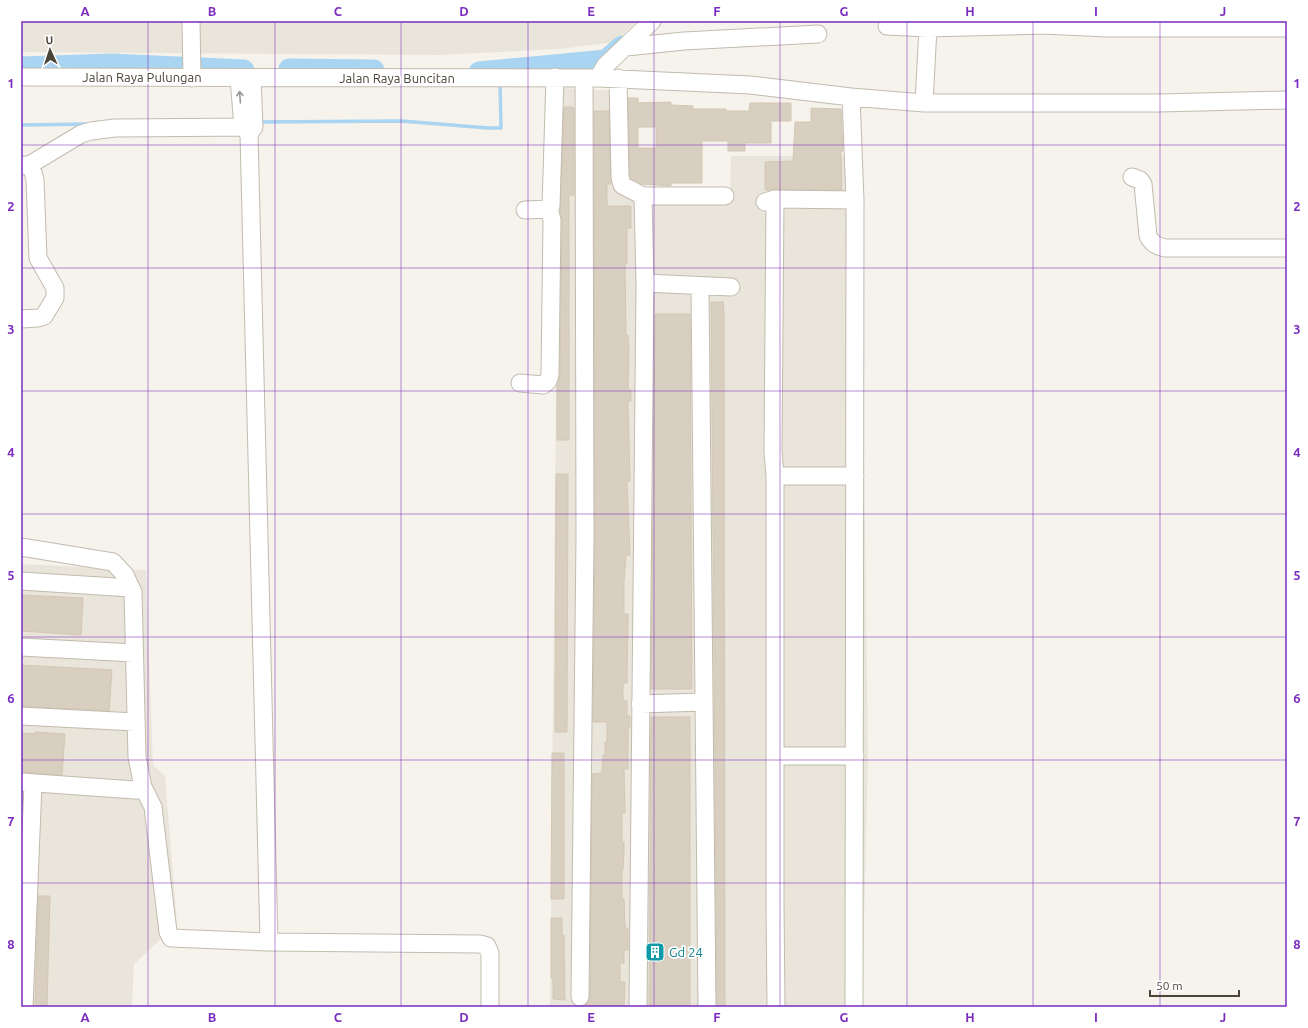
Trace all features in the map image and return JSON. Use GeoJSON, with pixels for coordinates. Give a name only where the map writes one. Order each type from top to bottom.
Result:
{"type":"FeatureCollection","features":[{"type":"Feature","properties":{"kind":"street"},"geometry":{"type":"LineString","coordinates":[[191,21],[191,66]]}},
{"type":"Feature","properties":{"kind":"street"},"geometry":{"type":"LineString","coordinates":[[580,997],[585,539],[587,82],[626,48],[652,21]]}},
{"type":"Feature","properties":{"kind":"street"},"geometry":{"type":"LineString","coordinates":[[887,26],[928,28],[1043,23],[1107,28],[1287,28]]}},
{"type":"Feature","properties":{"kind":"street"},"geometry":{"type":"LineString","coordinates":[[924,103],[928,28]]}},
{"type":"Feature","properties":{"kind":"street"},"geometry":{"type":"LineString","coordinates":[[626,48],[698,40],[818,34]]}},
{"type":"Feature","properties":{"kind":"street","name":"Jalan Raya Pulungan"},"geometry":{"type":"LineString","coordinates":[[21,77],[191,66],[245,78]]}},
{"type":"Feature","properties":{"kind":"street"},"geometry":{"type":"LineString","coordinates":[[245,78],[248,124],[269,942]]}},
{"type":"Feature","properties":{"kind":"street","name":"Jalan Raya Buncitan"},"geometry":{"type":"LineString","coordinates":[[245,78],[555,78],[618,84],[750,85],[851,102],[1152,103],[1287,100]]}},
{"type":"Feature","properties":{"kind":"street"},"geometry":{"type":"LineString","coordinates":[[520,383],[543,385],[548,381],[550,375],[552,220],[549,209],[555,78]]}},
{"type":"Feature","properties":{"kind":"street"},"geometry":{"type":"LineString","coordinates":[[618,84],[620,181],[628,188],[643,196],[725,196]]}},
{"type":"Feature","properties":{"kind":"street"},"geometry":{"type":"LineString","coordinates":[[851,102],[855,200],[854,1007]]}},
{"type":"Feature","properties":{"kind":"street"},"geometry":{"type":"LineString","coordinates":[[21,319],[38,318],[44,316],[55,298],[55,288],[38,258],[35,180],[26,165],[81,134],[91,131],[115,128],[248,124]]}},
{"type":"Feature","properties":{"kind":"street"},"geometry":{"type":"LineString","coordinates":[[1132,177],[1140,180],[1143,184],[1148,236],[1156,246],[1165,248],[1287,248]]}},
{"type":"Feature","properties":{"kind":"street"},"geometry":{"type":"LineString","coordinates":[[638,1007],[645,283],[643,196]]}},
{"type":"Feature","properties":{"kind":"street"},"geometry":{"type":"LineString","coordinates":[[776,1007],[775,476],[773,451],[770,200],[855,200]]}},
{"type":"Feature","properties":{"kind":"street"},"geometry":{"type":"LineString","coordinates":[[525,210],[549,209]]}},
{"type":"Feature","properties":{"kind":"street"},"geometry":{"type":"LineString","coordinates":[[645,283],[700,287],[731,287]]}},
{"type":"Feature","properties":{"kind":"street"},"geometry":{"type":"LineString","coordinates":[[700,287],[707,1007]]}},
{"type":"Feature","properties":{"kind":"street"},"geometry":{"type":"LineString","coordinates":[[775,476],[855,476]]}},
{"type":"Feature","properties":{"kind":"street"},"geometry":{"type":"LineString","coordinates":[[21,547],[113,562],[125,575],[133,592],[137,757],[143,787],[153,806],[168,932],[171,938],[269,942],[480,944],[487,946],[490,953],[490,1007]]}},
{"type":"Feature","properties":{"kind":"street"},"geometry":{"type":"LineString","coordinates":[[21,581],[131,588]]}},
{"type":"Feature","properties":{"kind":"street"},"geometry":{"type":"LineString","coordinates":[[21,647],[134,653]]}},
{"type":"Feature","properties":{"kind":"street"},"geometry":{"type":"LineString","coordinates":[[640,704],[703,702]]}},
{"type":"Feature","properties":{"kind":"street"},"geometry":{"type":"LineString","coordinates":[[21,716],[135,722]]}},
{"type":"Feature","properties":{"kind":"street"},"geometry":{"type":"LineString","coordinates":[[775,756],[855,756]]}},
{"type":"Feature","properties":{"kind":"street"},"geometry":{"type":"LineString","coordinates":[[24,1007],[23,979],[27,782],[135,790],[140,790],[143,787]]}},
{"type":"Feature","properties":{"kind":"shaded area"},"geometry":{"type":"Polygon","coordinates":[[[21,21],[637,21],[615,42],[560,49],[439,55],[21,52],[21,21]]]}},
{"type":"Feature","properties":{"kind":"shaded area"},"geometry":{"type":"Polygon","coordinates":[[[559,88],[624,91],[623,172],[631,188],[730,194],[731,156],[860,156],[868,756],[862,1007],[550,1007],[559,88]]]}},
{"type":"Feature","properties":{"kind":"shaded area"},"geometry":{"type":"Polygon","coordinates":[[[21,564],[146,570],[153,765],[165,776],[177,924],[134,964],[132,1007],[21,1007],[21,564]]]}},
{"type":"Feature","properties":{"kind":"building"},"geometry":{"type":"Polygon","coordinates":[[[628,98],[638,98],[638,103],[671,102],[671,105],[693,106],[693,109],[726,109],[726,111],[749,111],[750,103],[791,103],[791,121],[771,121],[771,143],[745,143],[745,151],[728,151],[728,141],[702,141],[702,183],[671,183],[671,186],[642,184],[630,176],[628,98]],[[638,127],[638,148],[656,148],[656,127],[638,127]]]}},
{"type":"Feature","properties":{"kind":"building"},"geometry":{"type":"Polygon","coordinates":[[[564,107],[573,107],[574,110],[574,195],[569,195],[569,440],[557,440],[557,386],[560,375],[562,220],[560,210],[564,107]]]}},
{"type":"Feature","properties":{"kind":"building"},"geometry":{"type":"Polygon","coordinates":[[[811,108],[841,109],[843,151],[841,151],[842,190],[765,190],[765,162],[793,161],[795,122],[811,122],[811,108]]]}},
{"type":"Feature","properties":{"kind":"building"},"geometry":{"type":"Polygon","coordinates":[[[594,111],[609,111],[611,184],[607,184],[607,206],[631,206],[631,228],[627,228],[627,263],[625,263],[626,335],[628,335],[629,347],[628,390],[631,390],[631,401],[628,401],[630,481],[627,481],[630,555],[626,555],[624,582],[624,614],[628,614],[627,683],[623,683],[623,701],[627,701],[627,716],[630,716],[630,728],[628,728],[628,769],[624,769],[625,813],[622,813],[622,842],[624,842],[624,852],[622,870],[622,899],[624,899],[625,928],[628,928],[628,950],[624,950],[624,963],[620,963],[620,982],[625,982],[624,1007],[585,1005],[590,997],[592,774],[602,773],[603,755],[605,755],[605,742],[607,742],[607,722],[593,722],[595,539],[594,111]]]}},
{"type":"Feature","properties":{"kind":"building"},"geometry":{"type":"Polygon","coordinates":[[[711,302],[723,302],[724,312],[725,1007],[717,1007],[711,302]]]}},
{"type":"Feature","properties":{"kind":"building"},"geometry":{"type":"Polygon","coordinates":[[[655,314],[690,314],[692,689],[651,689],[655,314]]]}},
{"type":"Feature","properties":{"kind":"building"},"geometry":{"type":"Polygon","coordinates":[[[556,474],[568,474],[567,732],[555,732],[556,474]]]}},
{"type":"Feature","properties":{"kind":"building"},"geometry":{"type":"Polygon","coordinates":[[[21,595],[83,598],[81,635],[21,631],[21,595]]]}},
{"type":"Feature","properties":{"kind":"building"},"geometry":{"type":"Polygon","coordinates":[[[21,665],[112,670],[109,711],[21,706],[21,665]]]}},
{"type":"Feature","properties":{"kind":"building"},"geometry":{"type":"Polygon","coordinates":[[[651,717],[690,717],[690,1007],[649,1007],[651,717]]]}},
{"type":"Feature","properties":{"kind":"building"},"geometry":{"type":"Polygon","coordinates":[[[35,732],[65,734],[62,775],[21,772],[21,733],[35,734],[35,732]]]}},
{"type":"Feature","properties":{"kind":"building"},"geometry":{"type":"Polygon","coordinates":[[[552,753],[564,753],[564,899],[551,899],[552,753]]]}},
{"type":"Feature","properties":{"kind":"building"},"geometry":{"type":"Polygon","coordinates":[[[38,896],[50,896],[47,1007],[35,1007],[38,896]]]}},
{"type":"Feature","properties":{"kind":"building"},"geometry":{"type":"Polygon","coordinates":[[[551,918],[562,918],[562,935],[564,935],[565,1000],[553,999],[553,978],[551,978],[551,918]]]}},
{"type":"Feature","properties":{"kind":"waterway"},"geometry":{"type":"LineString","coordinates":[[479,72],[606,60],[622,46]]}},
{"type":"Feature","properties":{"kind":"waterway"},"geometry":{"type":"LineString","coordinates":[[21,67],[112,64],[244,70]]}},
{"type":"Feature","properties":{"kind":"waterway"},"geometry":{"type":"LineString","coordinates":[[289,69],[374,70]]}},
{"type":"Feature","properties":{"kind":"waterway"},"geometry":{"type":"LineString","coordinates":[[258,122],[402,121],[501,128],[500,83]]}},
{"type":"Feature","properties":{"kind":"waterway"},"geometry":{"type":"LineString","coordinates":[[21,125],[88,124]]}},
{"type":"Feature","properties":{"kind":"place","name":"Gd 24"},"geometry":{"type":"Point","coordinates":[655,952]}}]}
